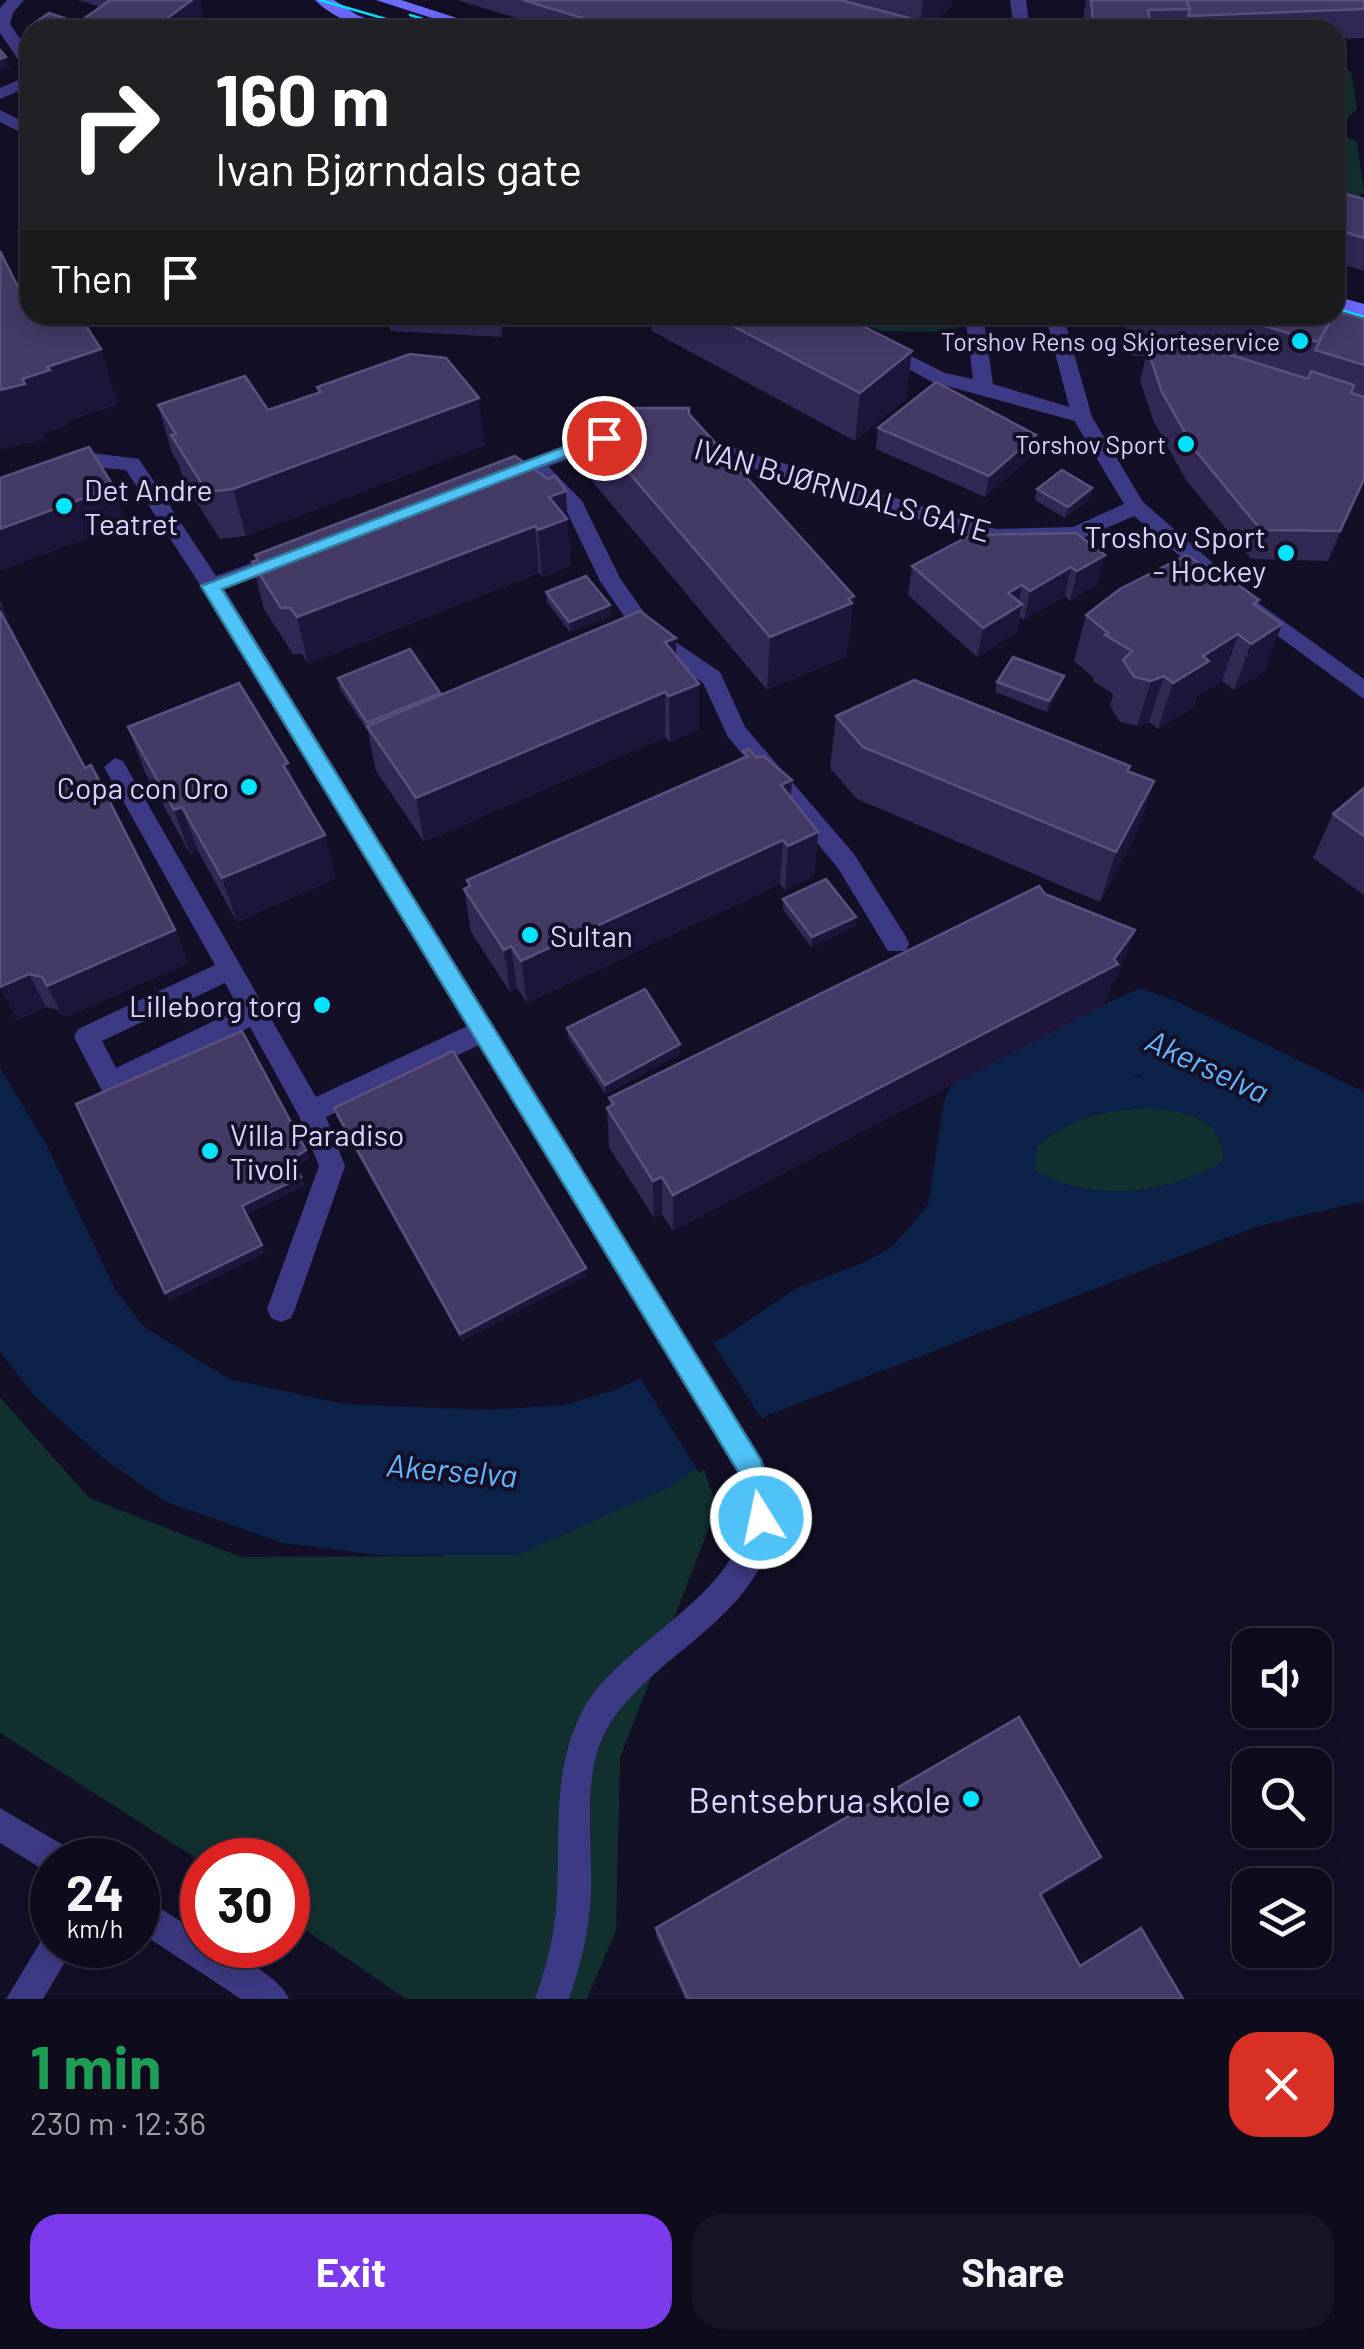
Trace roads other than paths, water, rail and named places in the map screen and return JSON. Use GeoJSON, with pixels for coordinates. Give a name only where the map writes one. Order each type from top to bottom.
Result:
{"type":"FeatureCollection","features":[{"type":"Feature","properties":{"kind":"main road"},"geometry":{"type":"LineString","coordinates":[[323,0],[358,20]]}},
{"type":"Feature","properties":{"kind":"main road"},"geometry":{"type":"LineString","coordinates":[[384,0],[452,20]]}},
{"type":"Feature","properties":{"kind":"street"},"geometry":{"type":"LineString","coordinates":[[16,0],[2,24],[20,50]]}},
{"type":"Feature","properties":{"kind":"street"},"geometry":{"type":"LineString","coordinates":[[1018,0],[1034,0]]}},
{"type":"Feature","properties":{"kind":"street"},"geometry":{"type":"LineString","coordinates":[[975,325],[984,388]]}},
{"type":"Feature","properties":{"kind":"street"},"geometry":{"type":"LineString","coordinates":[[1057,325],[1082,417],[1136,508],[1206,570],[1364,691]]}},
{"type":"Feature","properties":{"kind":"street"},"geometry":{"type":"LineString","coordinates":[[860,338],[939,378],[1082,417]]}},
{"type":"Feature","properties":{"kind":"street"},"geometry":{"type":"LineString","coordinates":[[480,485],[604,438],[638,439]]}},
{"type":"Feature","properties":{"kind":"street","name":"IVAN BJØRNDALS GATE"},"geometry":{"type":"LineString","coordinates":[[672,440],[690,441],[994,536],[1076,534],[1136,508]]}},
{"type":"Feature","properties":{"kind":"street"},"geometry":{"type":"LineString","coordinates":[[0,491],[93,460],[132,464],[211,586],[743,1455],[760,1493],[761,1518],[744,1564],[709,1608],[618,1688],[586,1741],[574,1799],[572,1913],[552,1999]]}},
{"type":"Feature","properties":{"kind":"street"},"geometry":{"type":"LineString","coordinates":[[534,464],[575,506],[611,581],[647,633],[712,678],[736,730],[846,861],[897,944]]}},
{"type":"Feature","properties":{"kind":"street"},"geometry":{"type":"LineString","coordinates":[[211,586],[300,552]]}},
{"type":"Feature","properties":{"kind":"street"},"geometry":{"type":"LineString","coordinates":[[115,767],[311,1112],[332,1166],[281,1308]]}},
{"type":"Feature","properties":{"kind":"street"},"geometry":{"type":"LineString","coordinates":[[230,969],[87,1037],[111,1083],[255,1013]]}},
{"type":"Feature","properties":{"kind":"street"},"geometry":{"type":"LineString","coordinates":[[311,1112],[482,1030]]}},
{"type":"Feature","properties":{"kind":"street"},"geometry":{"type":"LineString","coordinates":[[0,1824],[30,1843]]}},
{"type":"Feature","properties":{"kind":"street"},"geometry":{"type":"LineString","coordinates":[[160,1926],[272,1999]]}},
{"type":"Feature","properties":{"kind":"street"},"geometry":{"type":"LineString","coordinates":[[22,1999],[43,1968]]}},
{"type":"Feature","properties":{"kind":"water"},"geometry":{"type":"Polygon","coordinates":[[[0,1067],[46,1144],[116,1291],[144,1327],[229,1379],[344,1404],[487,1410],[565,1405],[618,1389],[723,1338],[795,1289],[865,1262],[893,1246],[915,1221],[938,1192],[953,1161],[983,1127],[1028,1096],[1070,1081],[1179,1074],[1283,1100],[1364,1107],[1364,1201],[1255,1227],[768,1415],[676,1484],[518,1555],[378,1555],[283,1543],[166,1502],[104,1459],[37,1399],[0,1352],[0,1067]],[[1161,1109],[1117,1111],[1074,1122],[1036,1147],[1034,1169],[1079,1188],[1129,1191],[1179,1181],[1223,1161],[1222,1146],[1209,1126],[1188,1114],[1161,1109]]]}},
{"type":"Feature","properties":{"kind":"waterway","name":"Akerselva"},"geometry":{"type":"LineString","coordinates":[[973,1251],[993,1101],[1140,1028],[1364,1140]]}},
{"type":"Feature","properties":{"kind":"tram line"},"geometry":{"type":"LineString","coordinates":[[320,0],[389,20]]}},
{"type":"Feature","properties":{"kind":"tram line"},"geometry":{"type":"LineString","coordinates":[[410,15],[426,20]]}},
{"type":"Feature","properties":{"kind":"tram line"},"geometry":{"type":"LineString","coordinates":[[1345,311],[1364,317]]}},
{"type":"Feature","properties":{"kind":"place","name":"Torshov Rens og Skjorteservice"},"geometry":{"type":"Point","coordinates":[1300,341]}},
{"type":"Feature","properties":{"kind":"place","name":"Torshov Sport"},"geometry":{"type":"Point","coordinates":[1186,444]}},
{"type":"Feature","properties":{"kind":"place","name":"Det Andre Teatret"},"geometry":{"type":"Point","coordinates":[64,506]}},
{"type":"Feature","properties":{"kind":"place","name":"Troshov Sport - Hockey"},"geometry":{"type":"Point","coordinates":[1286,553]}},
{"type":"Feature","properties":{"kind":"place","name":"Copa con Oro"},"geometry":{"type":"Point","coordinates":[249,787]}},
{"type":"Feature","properties":{"kind":"place","name":"Sultan"},"geometry":{"type":"Point","coordinates":[530,935]}},
{"type":"Feature","properties":{"kind":"place","name":"Lilleborg torg"},"geometry":{"type":"Point","coordinates":[322,1005]}},
{"type":"Feature","properties":{"kind":"place","name":"Villa Paradiso Tivoli"},"geometry":{"type":"Point","coordinates":[210,1151]}},
{"type":"Feature","properties":{"kind":"place","name":"Bentsebrua skole"},"geometry":{"type":"Point","coordinates":[971,1799]}}]}
